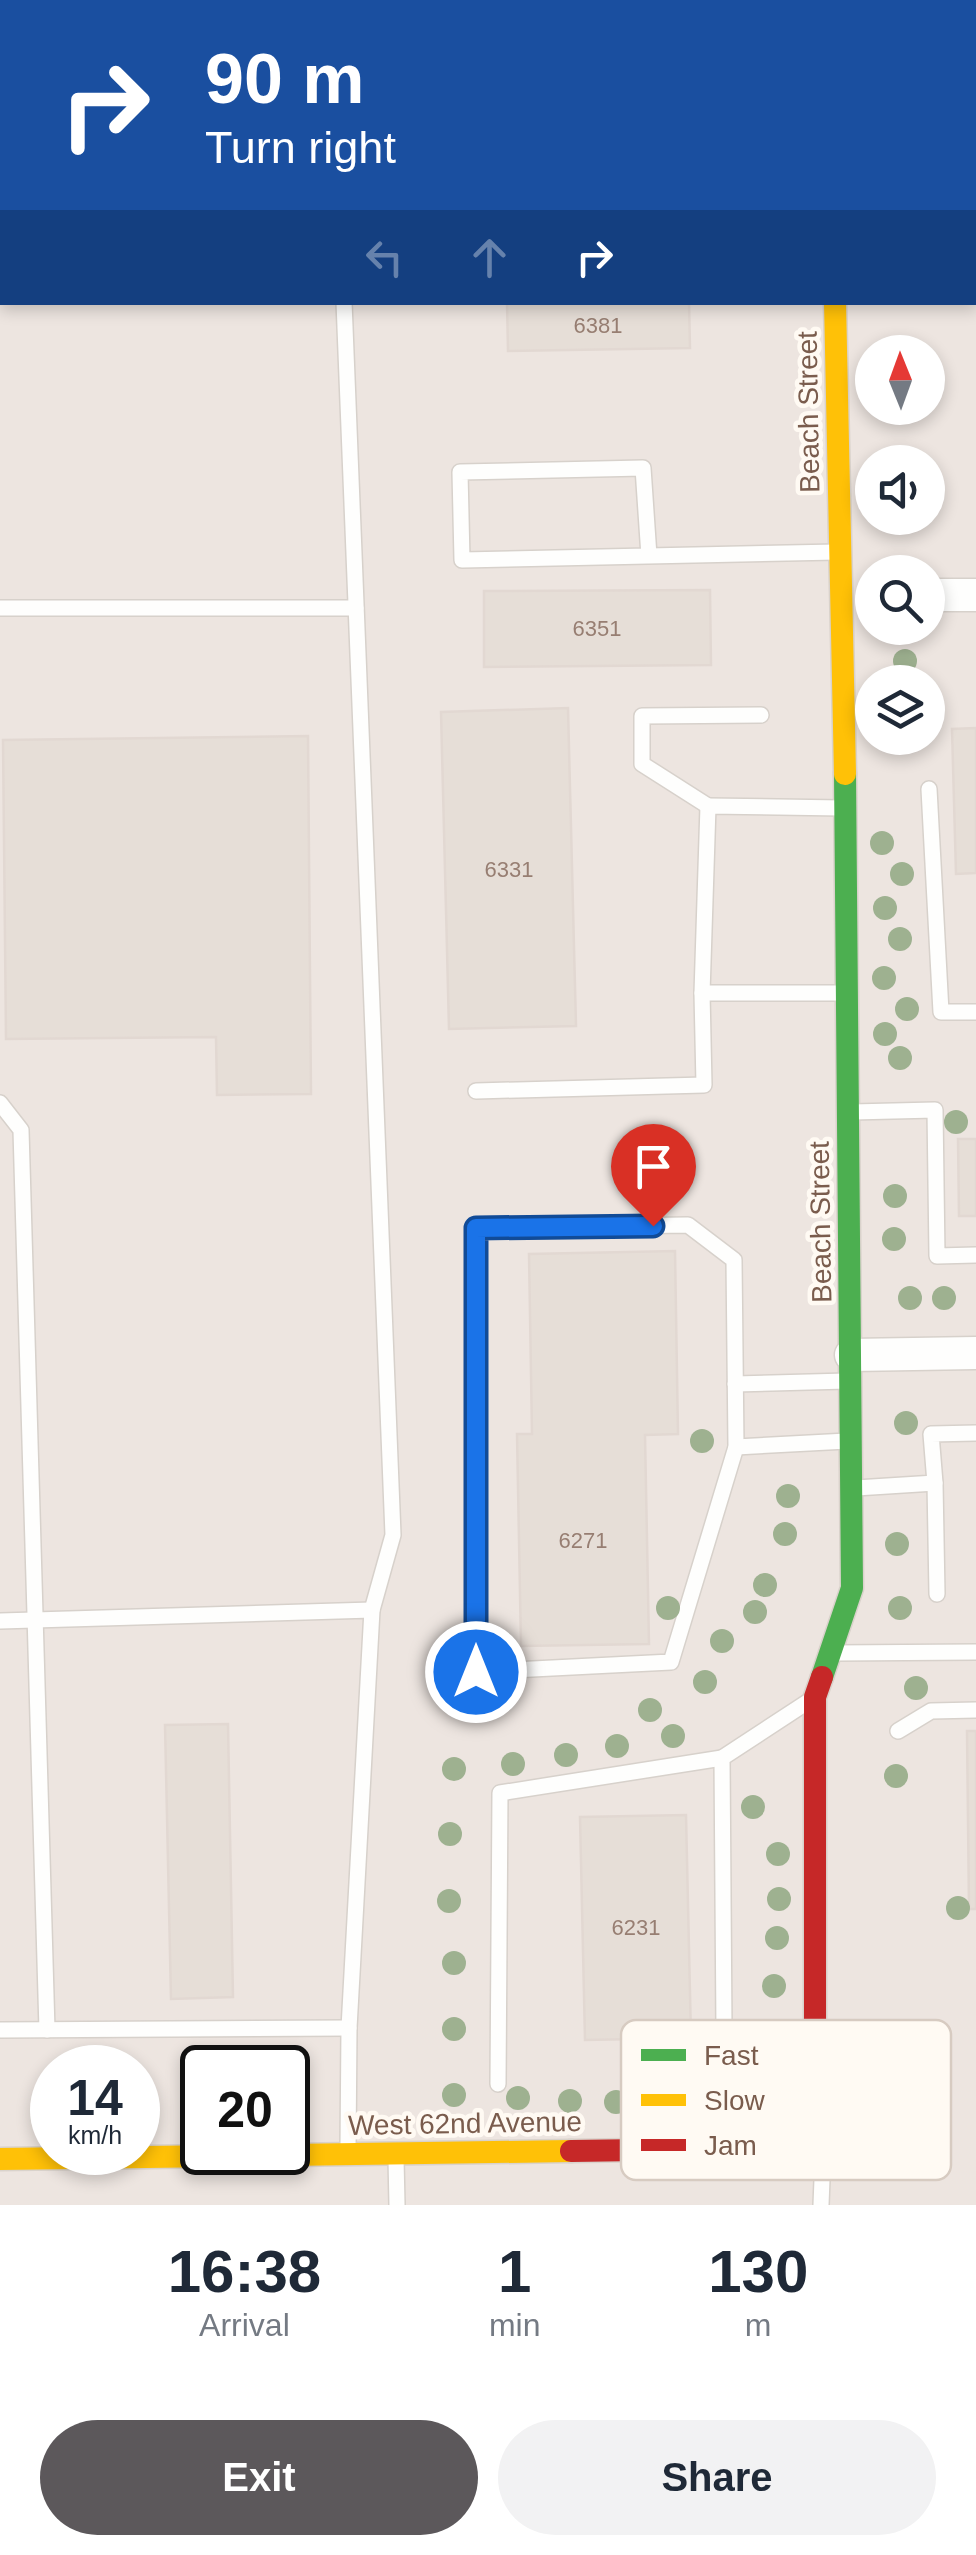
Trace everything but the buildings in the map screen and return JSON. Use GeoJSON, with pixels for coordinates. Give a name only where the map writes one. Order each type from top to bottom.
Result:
{"type":"FeatureCollection","features":[{"type":"Feature","properties":{"kind":"street","name":"Beach Street"},"geometry":{"type":"LineString","coordinates":[[835,305],[841,552],[855,590]]}},
{"type":"Feature","properties":{"kind":"street"},"geometry":{"type":"LineString","coordinates":[[945,596],[976,595]]}},
{"type":"Feature","properties":{"kind":"street","name":"Beach Street"},"geometry":{"type":"LineString","coordinates":[[815,2020],[815,1696],[852,1588],[845,808],[855,631]]}},
{"type":"Feature","properties":{"kind":"street"},"geometry":{"type":"LineString","coordinates":[[851,1368],[976,1353]]}},
{"type":"Feature","properties":{"kind":"street","name":"West 62nd Avenue"},"geometry":{"type":"LineString","coordinates":[[0,2159],[621,2151]]}},
{"type":"Feature","properties":{"kind":"lane"},"geometry":{"type":"LineString","coordinates":[[344,305],[392,1534],[372,1610],[350,2028],[348,2154]]}},
{"type":"Feature","properties":{"kind":"lane"},"geometry":{"type":"LineString","coordinates":[[649,556],[643,468],[460,472],[462,560],[841,552]]}},
{"type":"Feature","properties":{"kind":"lane"},"geometry":{"type":"LineString","coordinates":[[0,608],[356,608]]}},
{"type":"Feature","properties":{"kind":"lane"},"geometry":{"type":"LineString","coordinates":[[761,715],[642,716],[642,764],[708,806],[845,808]]}},
{"type":"Feature","properties":{"kind":"lane"},"geometry":{"type":"LineString","coordinates":[[929,788],[941,1012],[976,1012]]}},
{"type":"Feature","properties":{"kind":"lane"},"geometry":{"type":"LineString","coordinates":[[476,1091],[704,1085],[702,993],[708,806]]}},
{"type":"Feature","properties":{"kind":"lane"},"geometry":{"type":"LineString","coordinates":[[702,993],[847,993]]}},
{"type":"Feature","properties":{"kind":"lane"},"geometry":{"type":"LineString","coordinates":[[0,1103],[20,1130],[47,2030]]}},
{"type":"Feature","properties":{"kind":"lane"},"geometry":{"type":"LineString","coordinates":[[848,1112],[935,1110],[937,1256],[976,1255]]}},
{"type":"Feature","properties":{"kind":"lane"},"geometry":{"type":"LineString","coordinates":[[688,1225],[734,1260],[736,1447],[671,1662],[476,1672],[476,1228],[688,1225]]}},
{"type":"Feature","properties":{"kind":"lane"},"geometry":{"type":"LineString","coordinates":[[735,1384],[851,1368]]}},
{"type":"Feature","properties":{"kind":"lane"},"geometry":{"type":"LineString","coordinates":[[937,1594],[931,1434],[976,1433]]}},
{"type":"Feature","properties":{"kind":"lane"},"geometry":{"type":"LineString","coordinates":[[736,1447],[851,1441]]}},
{"type":"Feature","properties":{"kind":"lane"},"geometry":{"type":"LineString","coordinates":[[852,1488],[934,1483]]}},
{"type":"Feature","properties":{"kind":"lane"},"geometry":{"type":"LineString","coordinates":[[0,1621],[372,1610]]}},
{"type":"Feature","properties":{"kind":"lane"},"geometry":{"type":"LineString","coordinates":[[831,1652],[976,1652]]}},
{"type":"Feature","properties":{"kind":"lane"},"geometry":{"type":"LineString","coordinates":[[498,2084],[500,1793],[722,1758],[815,1696]]}},
{"type":"Feature","properties":{"kind":"lane"},"geometry":{"type":"LineString","coordinates":[[898,1731],[930,1711],[976,1710]]}},
{"type":"Feature","properties":{"kind":"lane"},"geometry":{"type":"LineString","coordinates":[[722,1758],[724,2020]]}},
{"type":"Feature","properties":{"kind":"lane"},"geometry":{"type":"LineString","coordinates":[[0,2030],[350,2028]]}},
{"type":"Feature","properties":{"kind":"lane"},"geometry":{"type":"LineString","coordinates":[[396,2154],[398,2205]]}},
{"type":"Feature","properties":{"kind":"lane"},"geometry":{"type":"LineString","coordinates":[[819,2180],[822,2205]]}},
{"type":"Feature","properties":{"kind":"shaded area"},"geometry":{"type":"Polygon","coordinates":[[[0,305],[976,305],[976,2205],[0,2205],[0,305]]]}},
{"type":"Feature","properties":{"kind":"traffic: fast"},"geometry":{"type":"LineString","coordinates":[[822,1677],[852,1588],[845,774]]}},
{"type":"Feature","properties":{"kind":"traffic: slow"},"geometry":{"type":"LineString","coordinates":[[835,305],[845,774]]}},
{"type":"Feature","properties":{"kind":"traffic: slow"},"geometry":{"type":"LineString","coordinates":[[0,2159],[571,2151]]}},
{"type":"Feature","properties":{"kind":"traffic: jam"},"geometry":{"type":"LineString","coordinates":[[815,2020],[815,1697],[822,1677]]}},
{"type":"Feature","properties":{"kind":"traffic: jam"},"geometry":{"type":"LineString","coordinates":[[571,2151],[621,2150]]}},
{"type":"Feature","properties":{"kind":"route"},"geometry":{"type":"LineString","coordinates":[[476,1672],[476,1228],[653,1226]]}}]}
